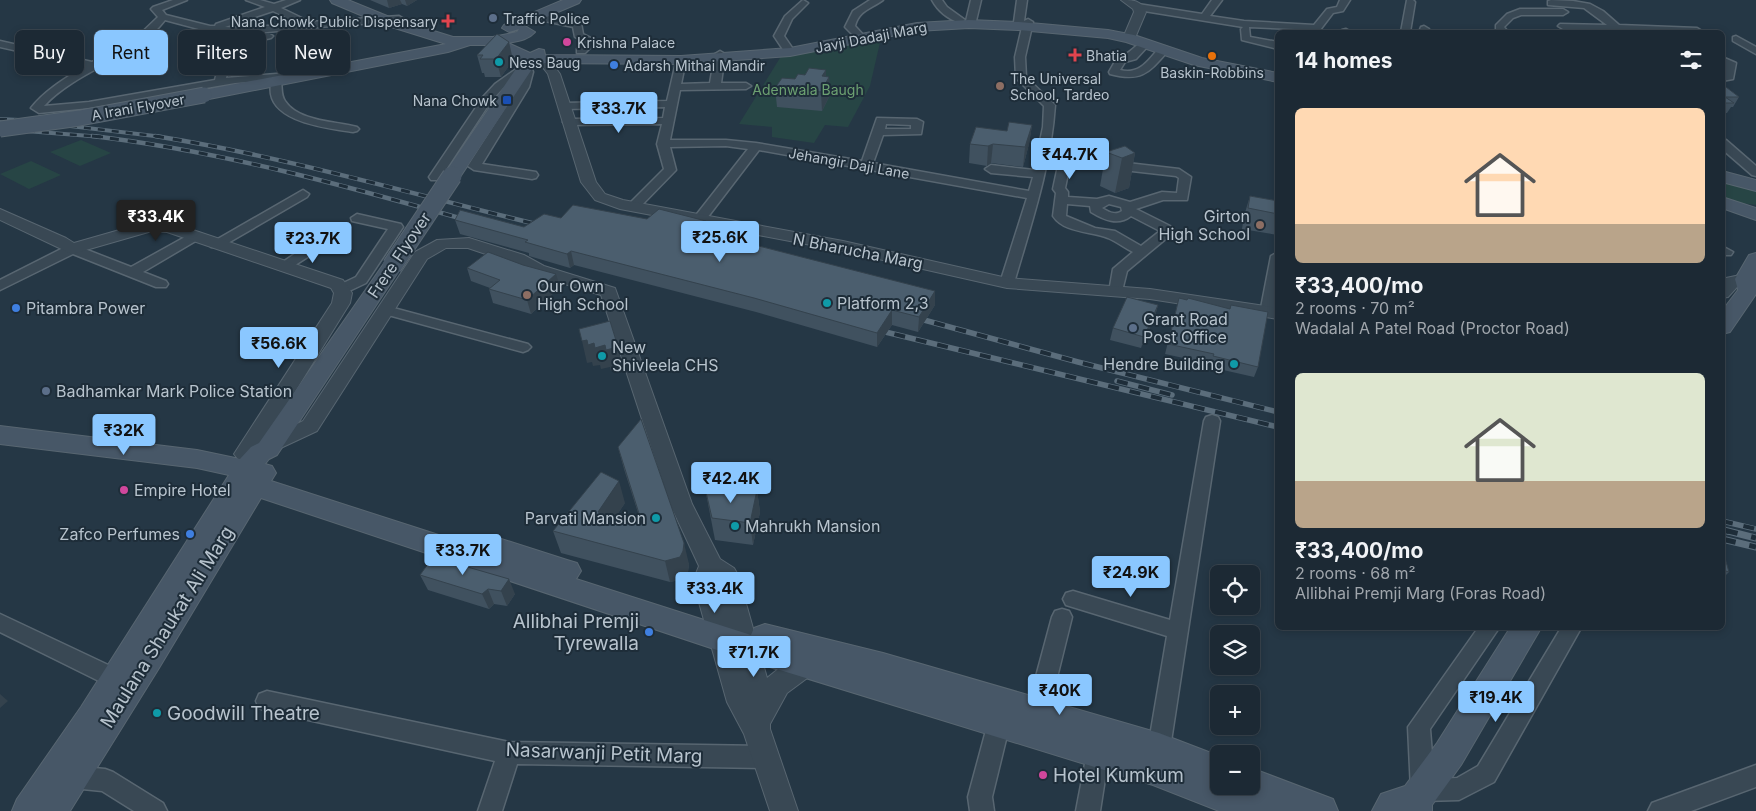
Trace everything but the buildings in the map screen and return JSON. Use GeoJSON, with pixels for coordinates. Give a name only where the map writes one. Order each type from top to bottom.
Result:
{"type":"FeatureCollection","features":[{"type":"Feature","properties":{"kind":"main road"},"geometry":{"type":"LineString","coordinates":[[337,0],[357,4],[393,20],[458,38],[493,41],[545,21],[586,0]]}},
{"type":"Feature","properties":{"kind":"main road"},"geometry":{"type":"LineString","coordinates":[[458,38],[518,31],[574,0]]}},
{"type":"Feature","properties":{"kind":"main road","name":"Javji Dadaji Marg"},"geometry":{"type":"LineString","coordinates":[[860,36],[902,23],[934,20],[1025,23],[1127,36],[1228,67],[1275,77]]}},
{"type":"Feature","properties":{"kind":"main road","name":"Frere Flyover"},"geometry":{"type":"LineString","coordinates":[[259,460],[392,266],[444,177],[532,56],[537,38],[545,21]]}},
{"type":"Feature","properties":{"kind":"main road","name":"Javji Dadaji Marg"},"geometry":{"type":"LineString","coordinates":[[493,41],[532,56],[681,60],[787,49],[917,27],[1025,23]]}},
{"type":"Feature","properties":{"kind":"main road"},"geometry":{"type":"LineString","coordinates":[[518,31],[532,56]]}},
{"type":"Feature","properties":{"kind":"main road","name":"Javji Dadaji Marg"},"geometry":{"type":"LineString","coordinates":[[1127,36],[1199,62],[1275,74]]}},
{"type":"Feature","properties":{"kind":"main road","name":"A Irani Flyover"},"geometry":{"type":"LineString","coordinates":[[350,68],[448,48],[458,38]]}},
{"type":"Feature","properties":{"kind":"main road","name":"Javji Dadaji Marg"},"geometry":{"type":"LineString","coordinates":[[532,56],[720,56]]}},
{"type":"Feature","properties":{"kind":"main road","name":"A Irani Flyover"},"geometry":{"type":"LineString","coordinates":[[0,130],[80,118],[313,75]]}},
{"type":"Feature","properties":{"kind":"main road"},"geometry":{"type":"LineString","coordinates":[[1725,175],[1756,174]]}},
{"type":"Feature","properties":{"kind":"main road"},"geometry":{"type":"LineString","coordinates":[[1725,176],[1756,186]]}},
{"type":"Feature","properties":{"kind":"main road"},"geometry":{"type":"LineString","coordinates":[[1728,204],[1756,214]]}},
{"type":"Feature","properties":{"kind":"main road"},"geometry":{"type":"LineString","coordinates":[[1728,204],[1756,222]]}},
{"type":"Feature","properties":{"kind":"main road"},"geometry":{"type":"LineString","coordinates":[[1725,323],[1749,288],[1756,259]]}},
{"type":"Feature","properties":{"kind":"main road"},"geometry":{"type":"LineString","coordinates":[[0,424],[128,436],[259,460],[732,635],[804,665],[1153,769],[1261,811]]}},
{"type":"Feature","properties":{"kind":"main road"},"geometry":{"type":"LineString","coordinates":[[0,435],[197,459],[259,460]]}},
{"type":"Feature","properties":{"kind":"main road","name":"Maulana Shaukat Ali Marg"},"geometry":{"type":"LineString","coordinates":[[30,811],[259,460]]}},
{"type":"Feature","properties":{"kind":"main road","name":"Maulana Shaukat Ali Marg"},"geometry":{"type":"LineString","coordinates":[[50,811],[148,659],[259,460]]}},
{"type":"Feature","properties":{"kind":"main road"},"geometry":{"type":"LineString","coordinates":[[1410,803],[1450,754],[1525,630]]}},
{"type":"Feature","properties":{"kind":"main road"},"geometry":{"type":"LineString","coordinates":[[732,635],[883,666],[1159,748],[1210,768]]}},
{"type":"Feature","properties":{"kind":"main road"},"geometry":{"type":"LineString","coordinates":[[1260,788],[1320,811]]}},
{"type":"Feature","properties":{"kind":"street"},"geometry":{"type":"LineString","coordinates":[[151,30],[160,9],[182,0]]}},
{"type":"Feature","properties":{"kind":"street"},"geometry":{"type":"LineString","coordinates":[[251,0],[273,7],[309,25]]}},
{"type":"Feature","properties":{"kind":"street"},"geometry":{"type":"LineString","coordinates":[[210,29],[296,0]]}},
{"type":"Feature","properties":{"kind":"street"},"geometry":{"type":"LineString","coordinates":[[860,36],[850,27],[851,21],[864,7],[878,0]]}},
{"type":"Feature","properties":{"kind":"street"},"geometry":{"type":"LineString","coordinates":[[937,0],[946,12],[965,20],[976,0]]}},
{"type":"Feature","properties":{"kind":"street"},"geometry":{"type":"LineString","coordinates":[[1007,282],[1049,123],[1050,105],[1021,78],[1020,57],[1025,23],[1022,0]]}},
{"type":"Feature","properties":{"kind":"street"},"geometry":{"type":"LineString","coordinates":[[1127,0],[1137,11],[1204,18],[1245,26],[1318,28],[1330,11],[1340,9],[1345,0]]}},
{"type":"Feature","properties":{"kind":"street"},"geometry":{"type":"LineString","coordinates":[[1204,18],[1218,0]]}},
{"type":"Feature","properties":{"kind":"street"},"geometry":{"type":"LineString","coordinates":[[1405,30],[1411,1]]}},
{"type":"Feature","properties":{"kind":"street"},"geometry":{"type":"LineString","coordinates":[[787,49],[780,40],[781,29],[803,3]]}},
{"type":"Feature","properties":{"kind":"street"},"geometry":{"type":"LineString","coordinates":[[1502,30],[1499,27],[1510,16],[1554,5],[1577,3],[1592,7],[1616,28]]}},
{"type":"Feature","properties":{"kind":"street"},"geometry":{"type":"LineString","coordinates":[[1554,5],[1594,30]]}},
{"type":"Feature","properties":{"kind":"street"},"geometry":{"type":"LineString","coordinates":[[160,9],[210,29],[244,31],[341,22],[393,20]]}},
{"type":"Feature","properties":{"kind":"street"},"geometry":{"type":"LineString","coordinates":[[1127,36],[1137,11]]}},
{"type":"Feature","properties":{"kind":"street"},"geometry":{"type":"LineString","coordinates":[[545,21],[578,24],[578,35],[592,41],[581,51]]}},
{"type":"Feature","properties":{"kind":"street"},"geometry":{"type":"LineString","coordinates":[[1245,26],[1245,38],[1275,42]]}},
{"type":"Feature","properties":{"kind":"street"},"geometry":{"type":"LineString","coordinates":[[1563,26],[1594,30],[1616,28],[1667,30]]}},
{"type":"Feature","properties":{"kind":"street"},"geometry":{"type":"LineString","coordinates":[[220,82],[223,67],[211,62],[211,60],[250,40],[280,32],[284,27]]}},
{"type":"Feature","properties":{"kind":"street"},"geometry":{"type":"LineString","coordinates":[[1756,37],[1736,38],[1756,51]]}},
{"type":"Feature","properties":{"kind":"street"},"geometry":{"type":"LineString","coordinates":[[0,44],[12,48],[94,57]]}},
{"type":"Feature","properties":{"kind":"street"},"geometry":{"type":"LineString","coordinates":[[1145,44],[1132,58],[1121,60],[1114,70],[1121,73],[1139,74],[1145,72],[1163,50]]}},
{"type":"Feature","properties":{"kind":"street"},"geometry":{"type":"LineString","coordinates":[[0,55],[12,48]]}},
{"type":"Feature","properties":{"kind":"street"},"geometry":{"type":"LineString","coordinates":[[1725,54],[1736,60]]}},
{"type":"Feature","properties":{"kind":"street"},"geometry":{"type":"LineString","coordinates":[[532,56],[524,86],[474,166],[532,175]]}},
{"type":"Feature","properties":{"kind":"street","name":"N Bharucha Marg"},"geometry":{"type":"LineString","coordinates":[[532,56],[545,62],[554,74],[589,182],[600,197],[620,204],[843,246],[1007,282],[1150,294],[1272,313]]}},
{"type":"Feature","properties":{"kind":"street"},"geometry":{"type":"LineString","coordinates":[[715,87],[716,71],[720,56]]}},
{"type":"Feature","properties":{"kind":"street"},"geometry":{"type":"LineString","coordinates":[[94,60],[48,95],[36,108],[40,110],[62,110],[220,82],[293,75]]}},
{"type":"Feature","properties":{"kind":"street"},"geometry":{"type":"LineString","coordinates":[[634,206],[670,170],[663,144],[681,60]]}},
{"type":"Feature","properties":{"kind":"street"},"geometry":{"type":"LineString","coordinates":[[1725,61],[1731,64],[1729,77],[1725,78]]}},
{"type":"Feature","properties":{"kind":"street"},"geometry":{"type":"LineString","coordinates":[[1121,73],[1115,80],[1131,85]]}},
{"type":"Feature","properties":{"kind":"street"},"geometry":{"type":"LineString","coordinates":[[276,82],[276,94],[286,110],[304,119],[353,129]]}},
{"type":"Feature","properties":{"kind":"street"},"geometry":{"type":"LineString","coordinates":[[676,87],[746,86]]}},
{"type":"Feature","properties":{"kind":"street"},"geometry":{"type":"LineString","coordinates":[[564,106],[671,104]]}},
{"type":"Feature","properties":{"kind":"street"},"geometry":{"type":"LineString","coordinates":[[569,122],[669,121]]}},
{"type":"Feature","properties":{"kind":"street"},"geometry":{"type":"LineString","coordinates":[[866,166],[878,132]]}},
{"type":"Feature","properties":{"kind":"street","name":"Jehangir Daji Lane"},"geometry":{"type":"LineString","coordinates":[[663,144],[726,143],[756,146],[990,188],[1035,178]]}},
{"type":"Feature","properties":{"kind":"street"},"geometry":{"type":"LineString","coordinates":[[1725,145],[1756,174]]}},
{"type":"Feature","properties":{"kind":"street"},"geometry":{"type":"LineString","coordinates":[[699,219],[756,146]]}},
{"type":"Feature","properties":{"kind":"street"},"geometry":{"type":"LineString","coordinates":[[1128,208],[1162,196],[1183,197],[1185,177],[1179,173],[1067,160],[1064,165],[1060,194],[1060,216],[1062,219],[1092,231],[1110,234],[1143,252]]}},
{"type":"Feature","properties":{"kind":"street"},"geometry":{"type":"LineString","coordinates":[[990,188],[993,186],[1022,188],[1035,178],[1064,165],[1161,176],[1161,189],[1138,197]]}},
{"type":"Feature","properties":{"kind":"street"},"geometry":{"type":"LineString","coordinates":[[991,168],[1035,178],[1060,194],[1098,204],[1103,201],[1115,200],[1166,230],[1166,234],[1120,269],[1116,292]]}},
{"type":"Feature","properties":{"kind":"street"},"geometry":{"type":"LineString","coordinates":[[216,244],[303,194]]}},
{"type":"Feature","properties":{"kind":"street"},"geometry":{"type":"LineString","coordinates":[[0,214],[72,249],[161,284]]}},
{"type":"Feature","properties":{"kind":"street"},"geometry":{"type":"LineString","coordinates":[[342,289],[361,280],[396,227],[357,218]]}},
{"type":"Feature","properties":{"kind":"street"},"geometry":{"type":"LineString","coordinates":[[0,286],[72,249],[151,226],[169,227],[337,284],[342,289],[344,296],[341,303],[259,460]]}},
{"type":"Feature","properties":{"kind":"street"},"geometry":{"type":"LineString","coordinates":[[133,272],[194,236]]}},
{"type":"Feature","properties":{"kind":"street"},"geometry":{"type":"LineString","coordinates":[[284,266],[326,238]]}},
{"type":"Feature","properties":{"kind":"street"},"geometry":{"type":"LineString","coordinates":[[259,460],[310,426],[421,256],[443,243],[469,243],[518,259],[538,270],[610,292],[681,504],[711,566],[726,575],[732,635],[759,695],[756,729],[784,811]]}},
{"type":"Feature","properties":{"kind":"street"},"geometry":{"type":"LineString","coordinates":[[1725,290],[1732,282],[1749,288]]}},
{"type":"Feature","properties":{"kind":"street"},"geometry":{"type":"LineString","coordinates":[[1272,313],[1275,284]]}},
{"type":"Feature","properties":{"kind":"street"},"geometry":{"type":"LineString","coordinates":[[386,310],[523,347]]}},
{"type":"Feature","properties":{"kind":"street"},"geometry":{"type":"LineString","coordinates":[[1159,748],[1212,421]]}},
{"type":"Feature","properties":{"kind":"street"},"geometry":{"type":"LineString","coordinates":[[1073,599],[1178,631]]}},
{"type":"Feature","properties":{"kind":"street"},"geometry":{"type":"LineString","coordinates":[[1038,710],[1062,617]]}},
{"type":"Feature","properties":{"kind":"street"},"geometry":{"type":"LineString","coordinates":[[0,622],[116,679]]}},
{"type":"Feature","properties":{"kind":"street"},"geometry":{"type":"LineString","coordinates":[[1488,630],[1419,727],[1410,803],[1459,789],[1486,774],[1570,630]]}},
{"type":"Feature","properties":{"kind":"street"},"geometry":{"type":"LineString","coordinates":[[756,729],[771,692],[786,676],[804,665]]}},
{"type":"Feature","properties":{"kind":"street","name":"Nasarwanji Petit Marg"},"geometry":{"type":"LineString","coordinates":[[267,701],[509,753],[766,757]]}},
{"type":"Feature","properties":{"kind":"street"},"geometry":{"type":"LineString","coordinates":[[982,811],[980,797],[999,723]]}},
{"type":"Feature","properties":{"kind":"street"},"geometry":{"type":"LineString","coordinates":[[490,811],[509,753]]}},
{"type":"Feature","properties":{"kind":"street"},"geometry":{"type":"LineString","coordinates":[[1088,811],[1098,753]]}},
{"type":"Feature","properties":{"kind":"street"},"geometry":{"type":"LineString","coordinates":[[1660,811],[1756,776]]}},
{"type":"Feature","properties":{"kind":"street"},"geometry":{"type":"LineString","coordinates":[[72,777],[105,780],[155,811]]}},
{"type":"Feature","properties":{"kind":"green space","name":"Adenwala Baugh"},"geometry":{"type":"Polygon","coordinates":[[[882,34],[870,86],[848,127],[825,125],[814,143],[772,137],[772,127],[739,124],[783,53],[882,34]]]}},
{"type":"Feature","properties":{"kind":"green space"},"geometry":{"type":"Polygon","coordinates":[[[81,140],[111,153],[80,166],[50,152],[81,140]]]}},
{"type":"Feature","properties":{"kind":"green space"},"geometry":{"type":"Polygon","coordinates":[[[31,161],[61,175],[29,189],[0,174],[31,161]]]}},
{"type":"Feature","properties":{"kind":"green space"},"geometry":{"type":"Polygon","coordinates":[[[1725,181],[1756,191],[1756,205],[1741,203],[1725,198],[1725,181]]]}},
{"type":"Feature","properties":{"kind":"railway"},"geometry":{"type":"LineString","coordinates":[[0,119],[77,123]]}},
{"type":"Feature","properties":{"kind":"railway"},"geometry":{"type":"LineString","coordinates":[[70,126],[156,136]]}},
{"type":"Feature","properties":{"kind":"railway"},"geometry":{"type":"LineString","coordinates":[[0,129],[94,136]]}},
{"type":"Feature","properties":{"kind":"railway"},"geometry":{"type":"LineString","coordinates":[[94,136],[103,137]]}},
{"type":"Feature","properties":{"kind":"railway"},"geometry":{"type":"LineString","coordinates":[[94,136],[236,160],[377,195],[470,221]]}},
{"type":"Feature","properties":{"kind":"railway"},"geometry":{"type":"LineString","coordinates":[[156,136],[163,137]]}},
{"type":"Feature","properties":{"kind":"railway"},"geometry":{"type":"LineString","coordinates":[[156,136],[351,177],[544,226]]}},
{"type":"Feature","properties":{"kind":"railway"},"geometry":{"type":"LineString","coordinates":[[913,317],[1078,362],[1275,411]]}},
{"type":"Feature","properties":{"kind":"railway"},"geometry":{"type":"LineString","coordinates":[[873,329],[1275,426]]}},
{"type":"Feature","properties":{"kind":"railway"},"geometry":{"type":"LineString","coordinates":[[1117,381],[1172,395]]}},
{"type":"Feature","properties":{"kind":"railway"},"geometry":{"type":"LineString","coordinates":[[1725,522],[1756,529]]}},
{"type":"Feature","properties":{"kind":"railway"},"geometry":{"type":"LineString","coordinates":[[1725,530],[1756,538]]}},
{"type":"Feature","properties":{"kind":"railway"},"geometry":{"type":"LineString","coordinates":[[1725,531],[1729,532]]}},
{"type":"Feature","properties":{"kind":"railway"},"geometry":{"type":"LineString","coordinates":[[1725,540],[1756,547]]}},
{"type":"Feature","properties":{"kind":"place","name":"Traffic Police"},"geometry":{"type":"Point","coordinates":[493,18]}},
{"type":"Feature","properties":{"kind":"place","name":"Nana Chowk Public Dispensary"},"geometry":{"type":"Point","coordinates":[448,21]}},
{"type":"Feature","properties":{"kind":"place","name":"Krishna Palace"},"geometry":{"type":"Point","coordinates":[567,42]}},
{"type":"Feature","properties":{"kind":"place","name":"Bhatia"},"geometry":{"type":"Point","coordinates":[1075,55]}},
{"type":"Feature","properties":{"kind":"place","name":"Baskin-Robbins"},"geometry":{"type":"Point","coordinates":[1212,56]}},
{"type":"Feature","properties":{"kind":"place","name":"Ness Baug"},"geometry":{"type":"Point","coordinates":[499,62]}},
{"type":"Feature","properties":{"kind":"place","name":"Adarsh Mithai Mandir"},"geometry":{"type":"Point","coordinates":[614,65]}},
{"type":"Feature","properties":{"kind":"place","name":"The Universal School, Tardeo"},"geometry":{"type":"Point","coordinates":[1000,86]}},
{"type":"Feature","properties":{"kind":"place","name":"Nana Chowk"},"geometry":{"type":"Point","coordinates":[507,100]}},
{"type":"Feature","properties":{"kind":"place","name":"Girton High School"},"geometry":{"type":"Point","coordinates":[1260,225]}},
{"type":"Feature","properties":{"kind":"place","name":"Our Own High School"},"geometry":{"type":"Point","coordinates":[527,295]}},
{"type":"Feature","properties":{"kind":"place","name":"Platform 2,3"},"geometry":{"type":"Point","coordinates":[827,303]}},
{"type":"Feature","properties":{"kind":"place","name":"Pitambra Power"},"geometry":{"type":"Point","coordinates":[16,308]}},
{"type":"Feature","properties":{"kind":"place","name":"Grant Road Post Office"},"geometry":{"type":"Point","coordinates":[1133,328]}},
{"type":"Feature","properties":{"kind":"place","name":"New Shivleela CHS"},"geometry":{"type":"Point","coordinates":[602,356]}},
{"type":"Feature","properties":{"kind":"place","name":"Hendre Building"},"geometry":{"type":"Point","coordinates":[1234,364]}},
{"type":"Feature","properties":{"kind":"place","name":"Badhamkar Mark Police Station"},"geometry":{"type":"Point","coordinates":[46,391]}},
{"type":"Feature","properties":{"kind":"place","name":"Empire Hotel"},"geometry":{"type":"Point","coordinates":[124,490]}},
{"type":"Feature","properties":{"kind":"place","name":"Parvati Mansion"},"geometry":{"type":"Point","coordinates":[656,518]}},
{"type":"Feature","properties":{"kind":"place","name":"Mahrukh Mansion"},"geometry":{"type":"Point","coordinates":[735,526]}},
{"type":"Feature","properties":{"kind":"place","name":"Zafco Perfumes"},"geometry":{"type":"Point","coordinates":[190,534]}},
{"type":"Feature","properties":{"kind":"place","name":"Allibhai Premji Tyrewalla"},"geometry":{"type":"Point","coordinates":[649,632]}},
{"type":"Feature","properties":{"kind":"place","name":"Goodwill Theatre"},"geometry":{"type":"Point","coordinates":[157,713]}},
{"type":"Feature","properties":{"kind":"place","name":"Hotel Kumkum"},"geometry":{"type":"Point","coordinates":[1043,775]}}]}
